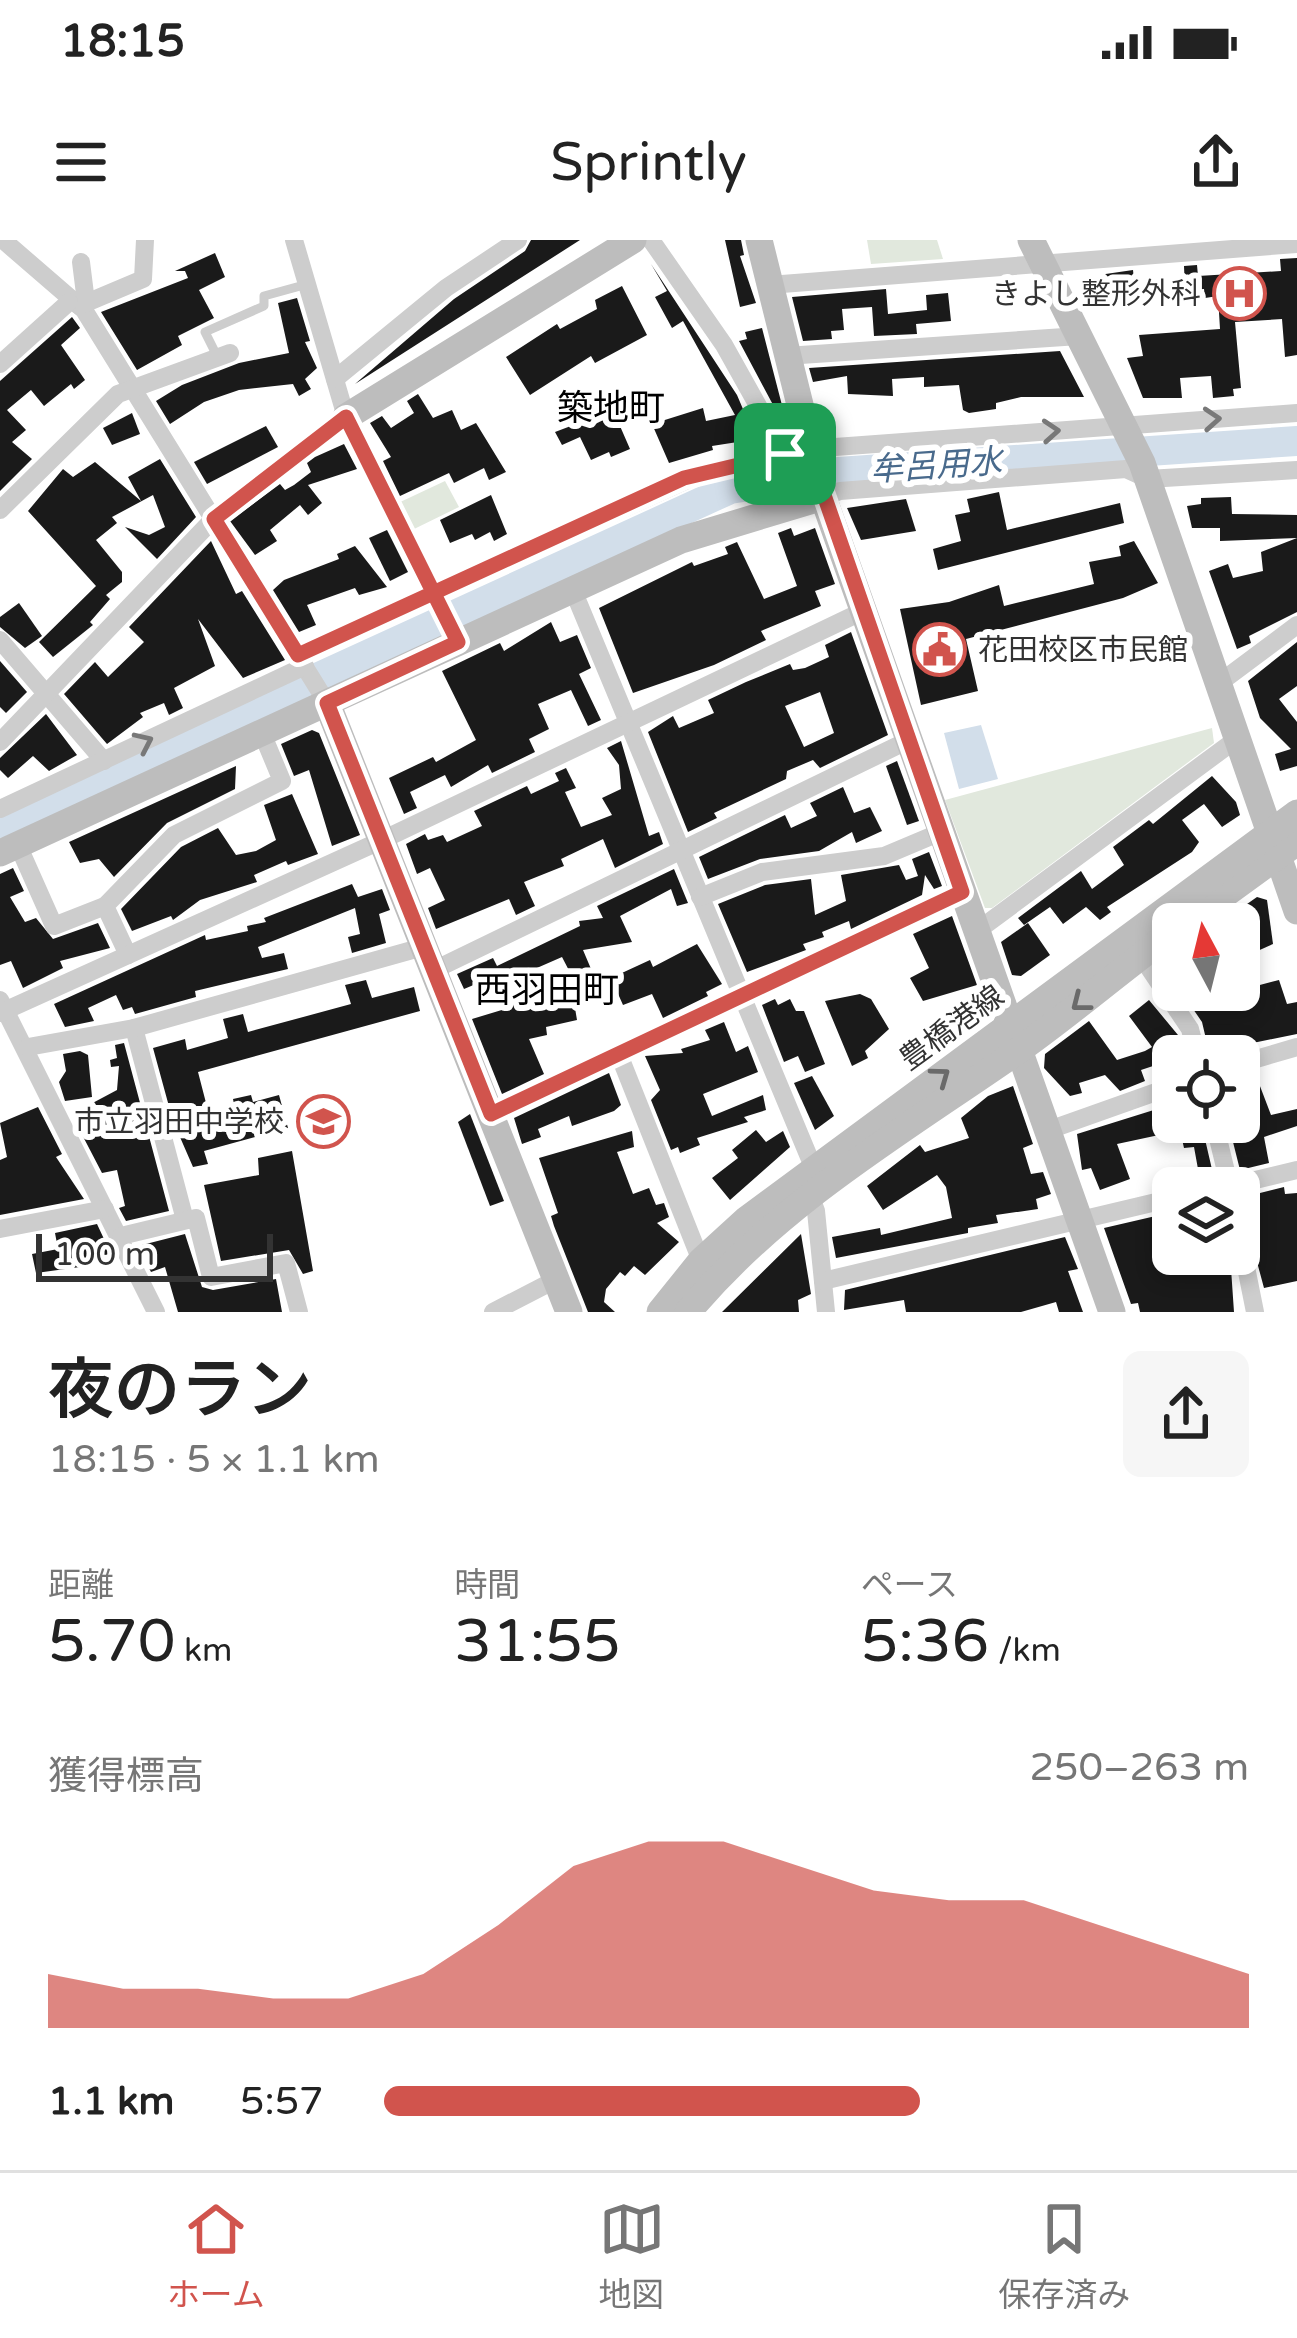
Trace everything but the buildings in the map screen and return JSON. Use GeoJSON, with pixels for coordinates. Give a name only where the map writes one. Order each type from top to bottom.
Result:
{"type":"FeatureCollection","features":[{"type":"Feature","properties":{"kind":"street"},"geometry":{"type":"LineString","coordinates":[[4,240],[78,303],[311,676],[569,1312]]}},
{"type":"Feature","properties":{"kind":"street"},"geometry":{"type":"LineString","coordinates":[[0,364],[78,303],[143,279],[146,240]]}},
{"type":"Feature","properties":{"kind":"street"},"geometry":{"type":"LineString","coordinates":[[294,240],[346,417],[445,617]]}},
{"type":"Feature","properties":{"kind":"street"},"geometry":{"type":"LineString","coordinates":[[335,379],[446,287],[518,240]]}},
{"type":"Feature","properties":{"kind":"street"},"geometry":{"type":"LineString","coordinates":[[0,742],[214,519],[346,417],[633,240]]}},
{"type":"Feature","properties":{"kind":"street"},"geometry":{"type":"LineString","coordinates":[[651,240],[810,470],[840,491],[1126,469],[1138,453],[1297,413]]}},
{"type":"Feature","properties":{"kind":"street"},"geometry":{"type":"LineString","coordinates":[[759,240],[810,470],[1112,1312]]}},
{"type":"Feature","properties":{"kind":"street"},"geometry":{"type":"LineString","coordinates":[[770,285],[1037,252],[1297,244]]}},
{"type":"Feature","properties":{"kind":"street"},"geometry":{"type":"LineString","coordinates":[[1037,252],[1138,453],[1238,738],[1283,842],[1297,911]]}},
{"type":"Feature","properties":{"kind":"street"},"geometry":{"type":"LineString","coordinates":[[78,303],[81,262]]}},
{"type":"Feature","properties":{"kind":"street"},"geometry":{"type":"LineString","coordinates":[[786,356],[1079,336]]}},
{"type":"Feature","properties":{"kind":"street"},"geometry":{"type":"LineString","coordinates":[[0,510],[118,394],[224,356]]}},
{"type":"Feature","properties":{"kind":"street"},"geometry":{"type":"LineString","coordinates":[[0,809],[445,617],[684,478],[1138,453],[1297,470]]}},
{"type":"Feature","properties":{"kind":"street"},"geometry":{"type":"LineString","coordinates":[[262,733],[282,781],[174,835],[105,906],[54,926],[9,849],[262,733],[311,676],[445,617],[572,590],[726,523],[810,470]]}},
{"type":"Feature","properties":{"kind":"street"},"geometry":{"type":"LineString","coordinates":[[572,590],[744,996],[812,1182],[826,1312]]}},
{"type":"Feature","properties":{"kind":"street"},"geometry":{"type":"LineString","coordinates":[[156,1312],[28,1047],[3,1007],[380,841],[861,612]]}},
{"type":"Feature","properties":{"kind":"street"},"geometry":{"type":"LineString","coordinates":[[1218,684],[1297,625]]}},
{"type":"Feature","properties":{"kind":"street"},"geometry":{"type":"LineString","coordinates":[[0,640],[104,761]]}},
{"type":"Feature","properties":{"kind":"street"},"geometry":{"type":"LineString","coordinates":[[977,932],[1238,738]]}},
{"type":"Feature","properties":{"kind":"street"},"geometry":{"type":"LineString","coordinates":[[28,1047],[134,1028],[427,959],[680,852],[909,740]]}},
{"type":"Feature","properties":{"kind":"street","name":"豊橋港線"},"geometry":{"type":"LineString","coordinates":[[1209,903],[1283,842],[1297,812]]}},
{"type":"Feature","properties":{"kind":"street"},"geometry":{"type":"LineString","coordinates":[[700,897],[762,872],[884,856],[941,832]]}},
{"type":"Feature","properties":{"kind":"street","name":"豊橋港線"},"geometry":{"type":"LineString","coordinates":[[660,1312],[701,1262],[1283,842]]}},
{"type":"Feature","properties":{"kind":"street"},"geometry":{"type":"LineString","coordinates":[[491,1114],[962,892]]}},
{"type":"Feature","properties":{"kind":"street"},"geometry":{"type":"LineString","coordinates":[[105,906],[128,955]]}},
{"type":"Feature","properties":{"kind":"street","name":"豊橋港線"},"geometry":{"type":"LineString","coordinates":[[1014,1038],[1152,948]]}},
{"type":"Feature","properties":{"kind":"street"},"geometry":{"type":"LineString","coordinates":[[1141,956],[1192,1035]]}},
{"type":"Feature","properties":{"kind":"street"},"geometry":{"type":"LineString","coordinates":[[134,1028],[185,1220]]}},
{"type":"Feature","properties":{"kind":"street"},"geometry":{"type":"LineString","coordinates":[[1260,1058],[1297,1047]]}},
{"type":"Feature","properties":{"kind":"street"},"geometry":{"type":"LineString","coordinates":[[620,1057],[701,1262]]}},
{"type":"Feature","properties":{"kind":"street"},"geometry":{"type":"LineString","coordinates":[[1049,1130],[1152,1093]]}},
{"type":"Feature","properties":{"kind":"street"},"geometry":{"type":"LineString","coordinates":[[1260,1180],[1297,1170]]}},
{"type":"Feature","properties":{"kind":"street","name":"豊橋港線"},"geometry":{"type":"LineString","coordinates":[[688,1312],[812,1182]]}},
{"type":"Feature","properties":{"kind":"street"},"geometry":{"type":"LineString","coordinates":[[823,1281],[1152,1202]]}},
{"type":"Feature","properties":{"kind":"street"},"geometry":{"type":"LineString","coordinates":[[0,1229],[105,1209]]}},
{"type":"Feature","properties":{"kind":"street"},"geometry":{"type":"LineString","coordinates":[[121,1236],[196,1218],[211,1277],[286,1263],[299,1312]]}},
{"type":"Feature","properties":{"kind":"street"},"geometry":{"type":"LineString","coordinates":[[1248,1275],[1255,1312]]}},
{"type":"Feature","properties":{"kind":"street"},"geometry":{"type":"LineString","coordinates":[[493,1312],[557,1279]]}},
{"type":"Feature","properties":{"kind":"lane"},"geometry":{"type":"LineString","coordinates":[[224,356],[205,332],[265,306],[264,296],[304,285]]}},
{"type":"Feature","properties":{"kind":"shaded area"},"geometry":{"type":"Polygon","coordinates":[[[867,240],[937,240],[943,259],[871,264],[867,240]]]}},
{"type":"Feature","properties":{"kind":"shaded area"},"geometry":{"type":"Polygon","coordinates":[[[445,481],[459,507],[410,531],[396,504],[445,481]]]}},
{"type":"Feature","properties":{"kind":"shaded area"},"geometry":{"type":"Polygon","coordinates":[[[981,725],[998,779],[959,789],[944,733],[981,725]]]}},
{"type":"Feature","properties":{"kind":"shaded area"},"geometry":{"type":"Polygon","coordinates":[[[1212,728],[1214,743],[992,908],[985,908],[945,800],[1212,728]]]}},
{"type":"Feature","properties":{"kind":"waterway","name":"牟呂用水"},"geometry":{"type":"LineString","coordinates":[[0,823],[730,489],[838,472],[1297,441]]}},
{"type":"Feature","properties":{"kind":"place","name":"きよし整形外科"},"geometry":{"type":"Point","coordinates":[1240,294]}},
{"type":"Feature","properties":{"kind":"place","name":"花田校区市民館"},"geometry":{"type":"Point","coordinates":[939,650]}},
{"type":"Feature","properties":{"kind":"place","name":"市立羽田中学校"},"geometry":{"type":"Point","coordinates":[323,1122]}},
{"type":"Feature","properties":{"kind":"district","name":"築地町"},"geometry":{"type":"Point","coordinates":[611,408]}},
{"type":"Feature","properties":{"kind":"district","name":"西羽田町"},"geometry":{"type":"Point","coordinates":[547,990]}},
{"type":"Feature","properties":{"kind":"route"},"geometry":{"type":"LineString","coordinates":[[785,454],[684,478],[433,592],[298,655],[214,519],[346,417],[433,592],[458,642],[327,703],[491,1114],[962,892],[808,449],[785,454]]}}]}
